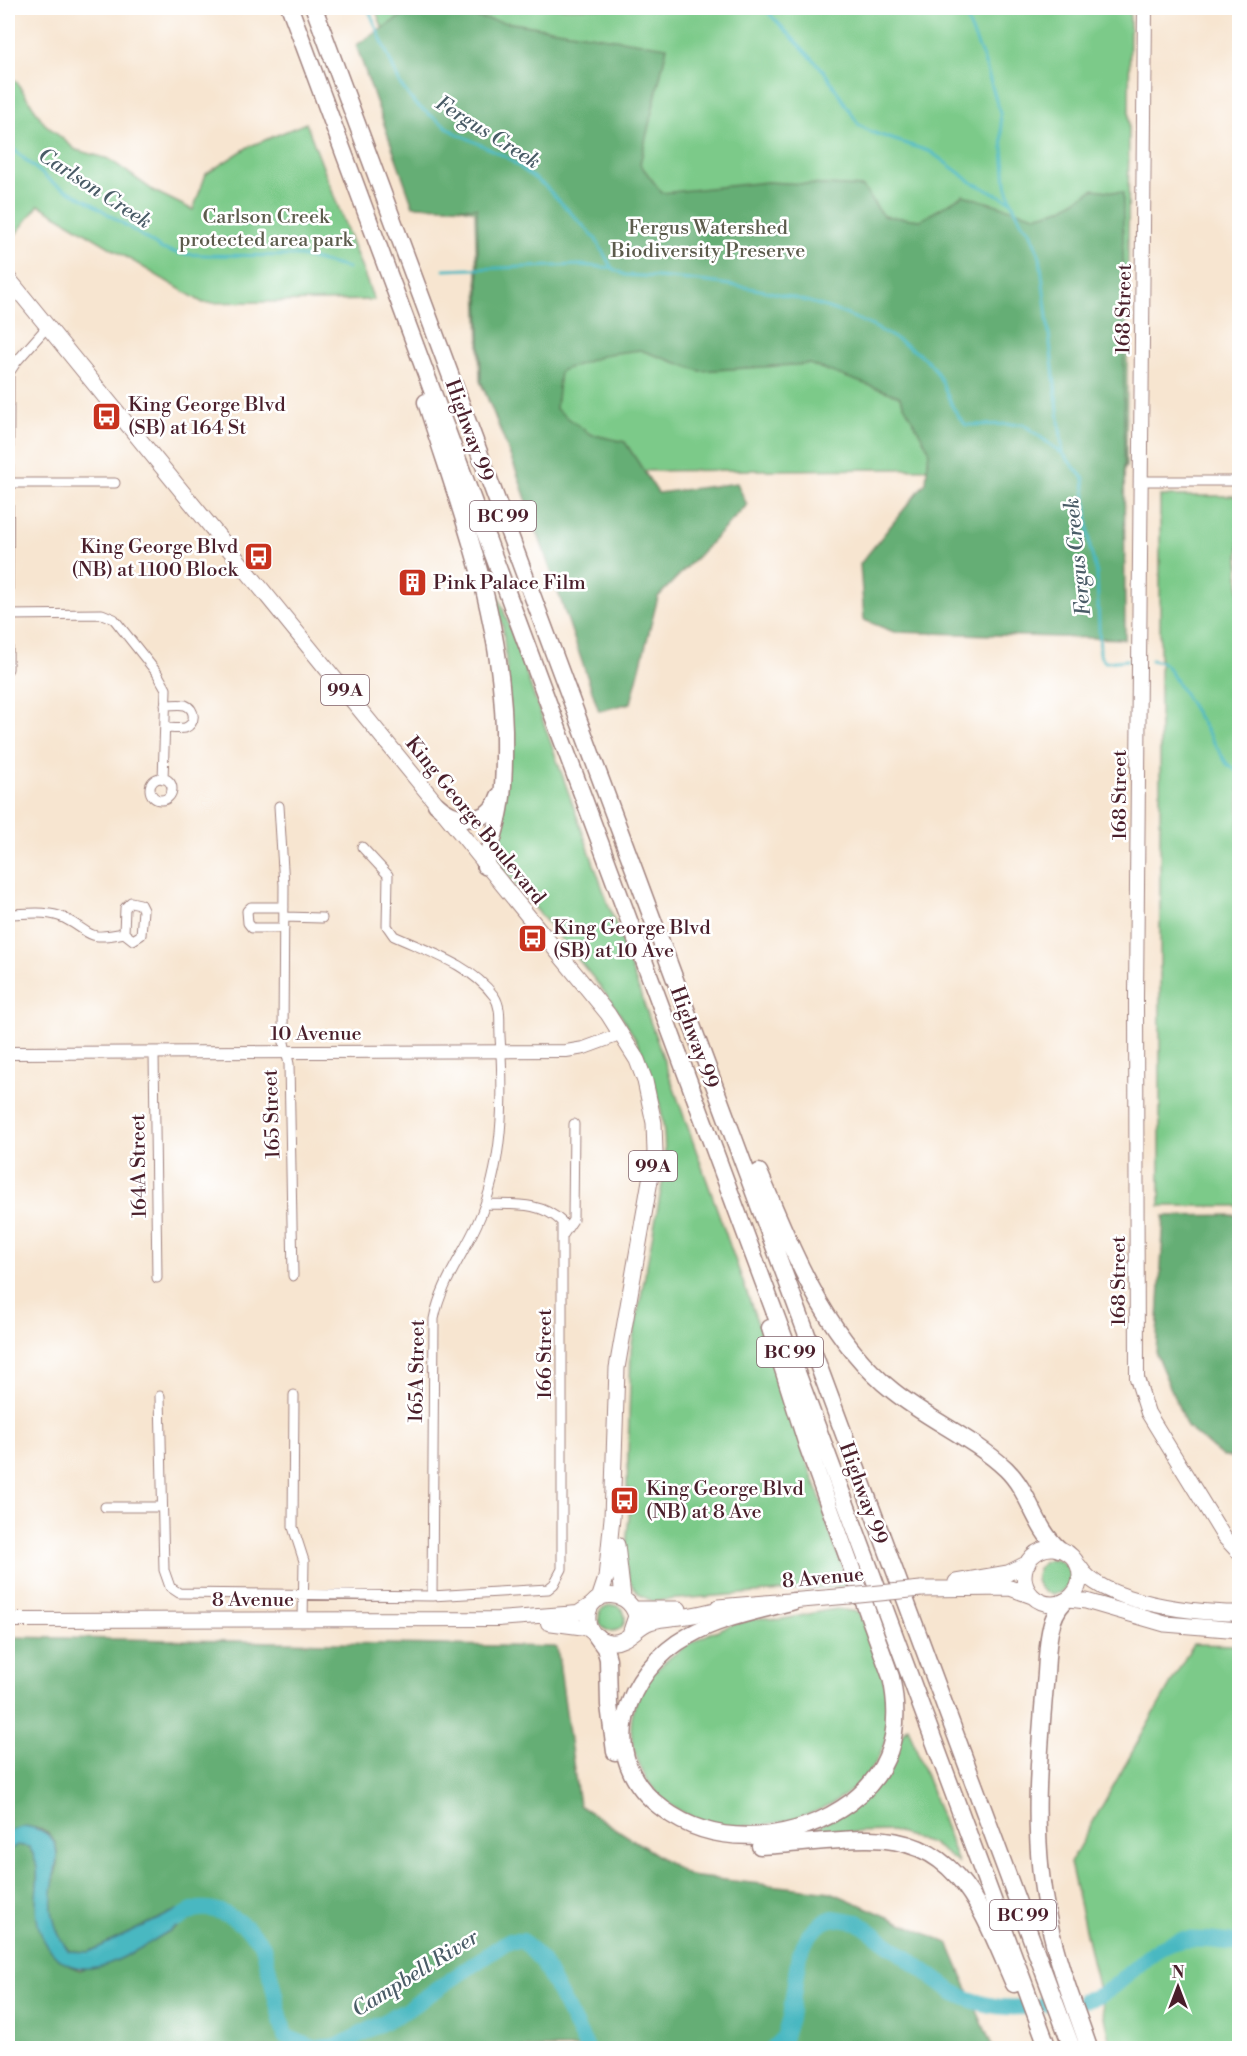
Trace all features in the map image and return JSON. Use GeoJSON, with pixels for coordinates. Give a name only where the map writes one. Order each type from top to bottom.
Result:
{"type":"FeatureCollection","features":[{"type":"Feature","properties":{"kind":"highway","name":"Highway 99"},"geometry":{"type":"LineString","coordinates":[[290,8],[1048,2049]]}},
{"type":"Feature","properties":{"kind":"highway","name":"Highway 99"},"geometry":{"type":"LineString","coordinates":[[315,8],[1072,2049]]}},
{"type":"Feature","properties":{"kind":"highway"},"geometry":{"type":"LineString","coordinates":[[381,251],[488,601],[501,672],[504,772],[501,804],[485,866]]}},
{"type":"Feature","properties":{"kind":"highway"},"geometry":{"type":"LineString","coordinates":[[436,804],[445,812],[458,818],[482,817],[489,813],[498,801],[504,772]]}},
{"type":"Feature","properties":{"kind":"highway"},"geometry":{"type":"LineString","coordinates":[[677,982],[794,1253],[830,1322],[852,1351],[878,1378],[910,1403],[984,1451],[1008,1471],[1026,1497],[1042,1529],[1059,1549]]}},
{"type":"Feature","properties":{"kind":"highway"},"geometry":{"type":"LineString","coordinates":[[681,1059],[807,1445],[887,1664],[894,1690],[896,1717],[889,1754],[877,1776],[856,1798],[817,1822],[788,1832],[756,1836],[722,1833],[676,1818],[646,1794],[628,1763],[624,1720],[636,1686],[649,1666],[689,1635],[719,1622],[794,1601]]}},
{"type":"Feature","properties":{"kind":"highway"},"geometry":{"type":"LineString","coordinates":[[1067,1600],[1054,1616],[1050,1640],[1038,1769],[1037,1835],[1048,1921],[1089,2049]]}},
{"type":"Feature","properties":{"kind":"highway"},"geometry":{"type":"LineString","coordinates":[[595,1635],[605,1648],[608,1659],[611,1727],[619,1766],[633,1794],[644,1806],[671,1827],[721,1843],[767,1845],[885,1839],[911,1844],[935,1855],[957,1874],[975,1899],[1012,1978],[1040,2049]]}},
{"type":"Feature","properties":{"kind":"main road","name":"168 Street"},"geometry":{"type":"LineString","coordinates":[[1145,8],[1140,481],[1137,1378],[1148,1413],[1224,1537],[1239,1554]]}},
{"type":"Feature","properties":{"kind":"main road","name":"King George Boulevard"},"geometry":{"type":"LineString","coordinates":[[8,278],[227,544],[622,1034],[645,1081],[654,1123],[655,1152],[617,1368],[612,1518],[606,1578],[597,1600]]}},
{"type":"Feature","properties":{"kind":"main road","name":"King George Boulevard"},"geometry":{"type":"LineString","coordinates":[[612,1518],[623,1597]]}},
{"type":"Feature","properties":{"kind":"main road"},"geometry":{"type":"LineString","coordinates":[[1239,1613],[1183,1609],[1129,1597],[1091,1581],[1071,1555],[1059,1549],[1039,1551],[1028,1563],[1024,1580],[1032,1596],[1046,1604],[1067,1600],[1086,1601],[1165,1624],[1239,1630]]}},
{"type":"Feature","properties":{"kind":"main road","name":"8 Avenue"},"geometry":{"type":"LineString","coordinates":[[634,1609],[728,1607],[921,1589],[1008,1574],[1028,1563]]}},
{"type":"Feature","properties":{"kind":"main road"},"geometry":{"type":"LineString","coordinates":[[1067,1600],[1080,1583],[1079,1566]]}},
{"type":"Feature","properties":{"kind":"main road","name":"8 Avenue"},"geometry":{"type":"LineString","coordinates":[[921,1589],[1010,1588],[1032,1596]]}},
{"type":"Feature","properties":{"kind":"main road"},"geometry":{"type":"LineString","coordinates":[[611,1595],[623,1597],[634,1609],[636,1622],[630,1634],[618,1642],[610,1642],[595,1635],[589,1614],[597,1600],[611,1595]]}},
{"type":"Feature","properties":{"kind":"main road","name":"8 Avenue"},"geometry":{"type":"LineString","coordinates":[[8,1620],[498,1619],[578,1613],[597,1600]]}},
{"type":"Feature","properties":{"kind":"main road","name":"8 Avenue"},"geometry":{"type":"LineString","coordinates":[[630,1634],[654,1621],[728,1607]]}},
{"type":"Feature","properties":{"kind":"main road","name":"8 Avenue"},"geometry":{"type":"LineString","coordinates":[[498,1619],[570,1625],[586,1628],[595,1635]]}},
{"type":"Feature","properties":{"kind":"street"},"geometry":{"type":"LineString","coordinates":[[8,669],[9,374],[17,361],[47,327]]}},
{"type":"Feature","properties":{"kind":"street"},"geometry":{"type":"LineString","coordinates":[[1140,481],[1239,481]]}},
{"type":"Feature","properties":{"kind":"street"},"geometry":{"type":"LineString","coordinates":[[8,483],[115,483]]}},
{"type":"Feature","properties":{"kind":"street"},"geometry":{"type":"LineString","coordinates":[[8,615],[102,614],[114,619],[157,673],[166,689],[163,779]]}},
{"type":"Feature","properties":{"kind":"street"},"geometry":{"type":"LineString","coordinates":[[165,705],[186,705],[194,717],[185,728],[165,728]]}},
{"type":"Feature","properties":{"kind":"street","name":"165 Street"},"geometry":{"type":"LineString","coordinates":[[279,806],[284,913],[283,1038],[289,1064],[293,1276]]}},
{"type":"Feature","properties":{"kind":"street","name":"165A Street"},"geometry":{"type":"LineString","coordinates":[[362,847],[388,874],[387,926],[394,936],[471,971],[493,996],[500,1012],[502,1051],[500,1127],[492,1182],[485,1204],[443,1287],[434,1319],[432,1596]]}},
{"type":"Feature","properties":{"kind":"street"},"geometry":{"type":"LineString","coordinates":[[284,928],[252,928],[248,923],[248,911],[251,907],[322,918]]}},
{"type":"Feature","properties":{"kind":"street"},"geometry":{"type":"LineString","coordinates":[[8,914],[46,914],[63,918],[86,934],[98,936],[124,933]]}},
{"type":"Feature","properties":{"kind":"street","name":"10 Avenue"},"geometry":{"type":"LineString","coordinates":[[8,1053],[566,1051],[584,1048],[622,1034]]}},
{"type":"Feature","properties":{"kind":"street","name":"164A Street"},"geometry":{"type":"LineString","coordinates":[[154,1053],[158,1278]]}},
{"type":"Feature","properties":{"kind":"street","name":"166 Street"},"geometry":{"type":"LineString","coordinates":[[432,1596],[540,1591],[554,1584],[562,1569],[563,1235],[573,1220],[574,1124]]}},
{"type":"Feature","properties":{"kind":"street"},"geometry":{"type":"LineString","coordinates":[[485,1204],[533,1206],[551,1212],[562,1222],[563,1235]]}},
{"type":"Feature","properties":{"kind":"street"},"geometry":{"type":"LineString","coordinates":[[294,1395],[293,1527],[304,1561],[303,1620]]}},
{"type":"Feature","properties":{"kind":"street"},"geometry":{"type":"LineString","coordinates":[[160,1396],[164,1570],[170,1587],[179,1593],[432,1596]]}},
{"type":"Feature","properties":{"kind":"street"},"geometry":{"type":"LineString","coordinates":[[105,1507],[161,1508]]}},
{"type":"Feature","properties":{"kind":"green space","name":"Fergus Watershed Biodiversity Preserve"},"geometry":{"type":"Polygon","coordinates":[[[375,8],[1130,8],[1126,467],[520,472],[480,381],[475,211],[421,199],[417,119],[375,8]]]}},
{"type":"Feature","properties":{"kind":"green space"},"geometry":{"type":"Polygon","coordinates":[[[414,8],[667,47],[640,164],[662,193],[767,182],[863,187],[883,216],[921,220],[963,195],[1035,216],[1061,209],[1094,189],[1123,193],[1125,639],[894,632],[864,620],[860,564],[926,482],[929,450],[899,396],[809,364],[700,371],[640,350],[608,354],[560,371],[556,409],[590,434],[625,442],[658,493],[737,483],[747,505],[658,597],[631,703],[599,711],[517,473],[481,381],[477,208],[413,206],[356,45],[414,8]]]}},
{"type":"Feature","properties":{"kind":"green space","name":"Carlson Creek protected area park"},"geometry":{"type":"Polygon","coordinates":[[[8,76],[16,81],[44,123],[76,150],[109,159],[154,191],[193,210],[206,174],[248,147],[306,123],[374,300],[203,303],[39,205],[11,240],[8,236],[8,76]]]}},
{"type":"Feature","properties":{"kind":"green space"},"geometry":{"type":"Polygon","coordinates":[[[1160,496],[1239,496],[1239,1206],[1160,1206],[1160,496]]]}},
{"type":"Feature","properties":{"kind":"green space"},"geometry":{"type":"Polygon","coordinates":[[[477,536],[824,1509],[847,1586],[653,1601],[639,1594],[631,1583],[626,1553],[630,1503],[630,1489],[627,1489],[631,1349],[664,1175],[664,1134],[658,1097],[647,1063],[632,1033],[613,1003],[511,880],[496,857],[510,707],[503,628],[477,536]]]}},
{"type":"Feature","properties":{"kind":"green space"},"geometry":{"type":"Polygon","coordinates":[[[1239,1215],[1239,1457],[1223,1457],[1187,1427],[1156,1354],[1164,1216],[1239,1215]]]}},
{"type":"Feature","properties":{"kind":"green space"},"geometry":{"type":"Polygon","coordinates":[[[1053,1560],[1065,1565],[1070,1577],[1065,1589],[1053,1594],[1041,1589],[1036,1577],[1041,1565],[1053,1560]]]}},
{"type":"Feature","properties":{"kind":"green space"},"geometry":{"type":"Polygon","coordinates":[[[612,1605],[621,1609],[625,1618],[621,1627],[612,1631],[603,1627],[599,1618],[603,1609],[612,1605]]]}},
{"type":"Feature","properties":{"kind":"green space"},"geometry":{"type":"Polygon","coordinates":[[[837,1609],[859,1612],[880,1668],[887,1696],[888,1726],[879,1756],[862,1781],[837,1800],[807,1815],[775,1823],[742,1826],[710,1822],[682,1812],[664,1800],[650,1784],[640,1766],[633,1745],[631,1722],[637,1700],[647,1681],[662,1664],[681,1649],[722,1628],[757,1619],[781,1620],[837,1609]]]}},
{"type":"Feature","properties":{"kind":"green space"},"geometry":{"type":"Polygon","coordinates":[[[8,1637],[557,1647],[579,1805],[689,1876],[831,1892],[948,1943],[993,2048],[8,2048],[8,1851],[17,1845],[29,1847],[33,1853],[38,1871],[39,1901],[53,1950],[61,1960],[80,1970],[150,1942],[190,1920],[177,1910],[89,1952],[69,1951],[65,1945],[55,1925],[52,1910],[51,1895],[57,1862],[54,1842],[50,1835],[36,1828],[8,1831],[8,1637]]]}},
{"type":"Feature","properties":{"kind":"green space"},"geometry":{"type":"Polygon","coordinates":[[[1193,1644],[1239,1645],[1239,2048],[1112,2048],[1070,1863],[1193,1644]]]}},
{"type":"Feature","properties":{"kind":"green space"},"geometry":{"type":"Polygon","coordinates":[[[908,1727],[958,1863],[931,1843],[891,1831],[807,1833],[845,1812],[908,1727]]]}},
{"type":"Feature","properties":{"kind":"water"},"geometry":{"type":"Polygon","coordinates":[[[25,1826],[49,1835],[54,1842],[56,1860],[52,1910],[58,1932],[69,1951],[89,1952],[177,1910],[196,1909],[190,1920],[124,1957],[89,1968],[73,1966],[53,1953],[39,1930],[36,1909],[37,1870],[29,1847],[17,1845],[8,1851],[8,1831],[25,1826]]]}},
{"type":"Feature","properties":{"kind":"waterway","name":"Fergus Creek"},"geometry":{"type":"LineString","coordinates":[[368,8],[400,84],[415,104],[454,132],[506,157],[545,186],[595,238],[612,268],[625,275],[733,285],[805,301],[840,312],[873,326],[927,360],[938,374],[954,410],[966,425],[1023,424],[1063,454],[1084,479],[1090,548],[1097,574],[1100,655],[1105,662],[1127,660]]}},
{"type":"Feature","properties":{"kind":"waterway"},"geometry":{"type":"LineString","coordinates":[[764,8],[824,71],[859,125],[871,132],[931,152],[973,183],[1011,201]]}},
{"type":"Feature","properties":{"kind":"waterway"},"geometry":{"type":"LineString","coordinates":[[962,8],[984,60],[1000,113],[1006,184],[1011,201],[1022,223],[1030,231],[1040,257],[1063,454]]}},
{"type":"Feature","properties":{"kind":"waterway","name":"Carlson Creek"},"geometry":{"type":"LineString","coordinates":[[8,145],[53,183],[88,201],[162,249],[181,254],[300,256],[348,268]]}},
{"type":"Feature","properties":{"kind":"waterway","name":"Carlson Creek"},"geometry":{"type":"LineString","coordinates":[[444,270],[581,265],[612,268]]}},
{"type":"Feature","properties":{"kind":"waterway","name":"Fergus Creek"},"geometry":{"type":"LineString","coordinates":[[1151,660],[1167,666],[1227,764],[1240,773]]}},
{"type":"Feature","properties":{"kind":"waterway","name":"Campbell River"},"geometry":{"type":"LineString","coordinates":[[178,1919],[194,1910],[208,1909],[227,1915],[251,1932],[263,1946],[285,2036],[313,2048],[338,2046],[405,2011],[508,1941],[523,1941],[542,1961],[587,2048]]}},
{"type":"Feature","properties":{"kind":"waterway","name":"Campbell River"},"geometry":{"type":"LineString","coordinates":[[773,2048],[784,2037],[790,2018],[799,1954],[809,1935],[823,1922],[833,1918],[858,1922],[953,1992],[979,2003],[1023,2007]]}},
{"type":"Feature","properties":{"kind":"waterway","name":"Campbell River"},"geometry":{"type":"LineString","coordinates":[[1084,2000],[1109,1990],[1144,1960],[1169,1944],[1183,1940],[1240,1943]]}},
{"type":"Feature","properties":{"kind":"place","name":"King George Blvd (SB) at 164 St"},"geometry":{"type":"Point","coordinates":[107,416]}},
{"type":"Feature","properties":{"kind":"place","name":"King George Blvd (NB) at 1100 Block"},"geometry":{"type":"Point","coordinates":[259,557]}},
{"type":"Feature","properties":{"kind":"place","name":"Pink Palace Film"},"geometry":{"type":"Point","coordinates":[412,582]}},
{"type":"Feature","properties":{"kind":"place","name":"King George Blvd (SB) at 10 Ave"},"geometry":{"type":"Point","coordinates":[532,938]}},
{"type":"Feature","properties":{"kind":"place","name":"King George Blvd (NB) at 8 Ave"},"geometry":{"type":"Point","coordinates":[625,1500]}}]}
